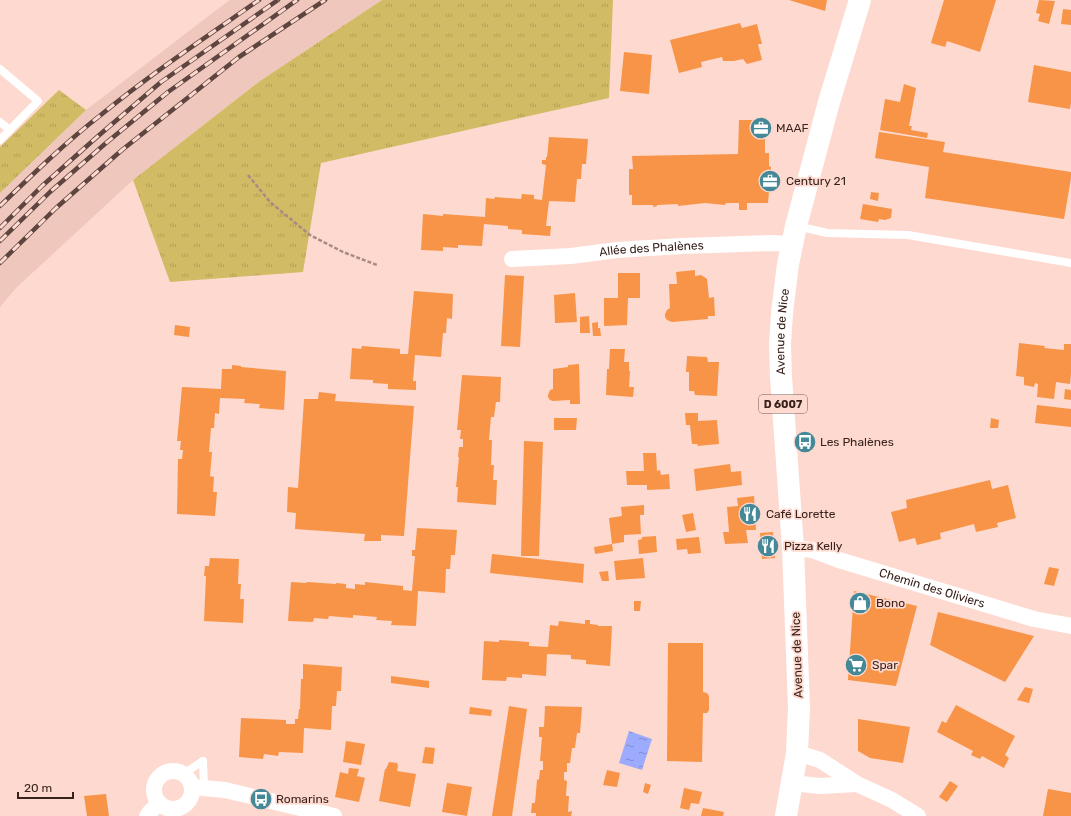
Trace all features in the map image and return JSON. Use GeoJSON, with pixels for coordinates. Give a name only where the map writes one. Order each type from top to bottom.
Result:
{"type":"FeatureCollection","features":[{"type":"Feature","properties":{"kind":"main road","name":"Avenue de Nice"},"geometry":{"type":"LineString","coordinates":[[786,816],[797,753],[799,702],[793,548],[781,377],[780,345],[782,313],[788,264],[794,235],[829,102],[860,0]]}},
{"type":"Feature","properties":{"kind":"street","name":"Allée des Phalènes"},"geometry":{"type":"LineString","coordinates":[[512,259],[571,256],[617,250],[771,242],[794,235]]}},
{"type":"Feature","properties":{"kind":"street","name":"Chemin des Oliviers"},"geometry":{"type":"LineString","coordinates":[[793,548],[812,550],[839,560],[1034,619],[1071,626]]}},
{"type":"Feature","properties":{"kind":"street"},"geometry":{"type":"LineString","coordinates":[[797,753],[820,760],[857,784],[892,800],[918,816]]}},
{"type":"Feature","properties":{"kind":"street"},"geometry":{"type":"LineString","coordinates":[[193,783],[192,793],[188,803],[183,806],[180,812],[163,807],[155,798],[154,787],[156,781],[159,777],[171,771],[177,772],[193,783],[334,816]]}},
{"type":"Feature","properties":{"kind":"street"},"geometry":{"type":"LineString","coordinates":[[792,783],[820,786],[857,784]]}},
{"type":"Feature","properties":{"kind":"street"},"geometry":{"type":"LineString","coordinates":[[147,816],[159,803]]}},
{"type":"Feature","properties":{"kind":"lane"},"geometry":{"type":"LineString","coordinates":[[0,69],[38,101],[0,140]]}},
{"type":"Feature","properties":{"kind":"lane"},"geometry":{"type":"LineString","coordinates":[[0,122],[10,130]]}},
{"type":"Feature","properties":{"kind":"lane"},"geometry":{"type":"LineString","coordinates":[[794,235],[827,232],[908,235],[1071,263]]}},
{"type":"Feature","properties":{"kind":"path"},"geometry":{"type":"LineString","coordinates":[[248,175],[270,202],[310,235],[343,252],[377,265]]}},
{"type":"Feature","properties":{"kind":"shaded area"},"geometry":{"type":"Polygon","coordinates":[[[230,0],[382,0],[260,81],[133,180],[16,288],[0,307],[0,193],[86,110],[230,0]]]}},
{"type":"Feature","properties":{"kind":"green space"},"geometry":{"type":"Polygon","coordinates":[[[382,0],[613,0],[609,98],[321,163],[303,272],[170,282],[133,180],[260,81],[382,0]]]}},
{"type":"Feature","properties":{"kind":"green space"},"geometry":{"type":"Polygon","coordinates":[[[59,90],[86,110],[0,193],[0,147],[59,90]]]}},
{"type":"Feature","properties":{"kind":"water"},"geometry":{"type":"Polygon","coordinates":[[[629,731],[652,739],[642,770],[619,763],[629,731]]]}},
{"type":"Feature","properties":{"kind":"building"},"geometry":{"type":"Polygon","coordinates":[[[789,0],[827,0],[825,11],[789,0]]]}},
{"type":"Feature","properties":{"kind":"building"},"geometry":{"type":"Polygon","coordinates":[[[944,0],[996,0],[980,52],[947,41],[945,47],[931,43],[944,0]]]}},
{"type":"Feature","properties":{"kind":"building"},"geometry":{"type":"Polygon","coordinates":[[[1039,0],[1055,1],[1049,24],[1038,21],[1040,14],[1036,13],[1039,0]]]}},
{"type":"Feature","properties":{"kind":"building"},"geometry":{"type":"Polygon","coordinates":[[[1063,9],[1071,10],[1071,25],[1061,24],[1063,9]]]}},
{"type":"Feature","properties":{"kind":"building"},"geometry":{"type":"Polygon","coordinates":[[[740,23],[742,28],[757,24],[762,44],[758,44],[762,60],[747,64],[743,59],[723,61],[722,57],[701,62],[702,67],[679,73],[670,40],[740,23]]]}},
{"type":"Feature","properties":{"kind":"building"},"geometry":{"type":"Polygon","coordinates":[[[624,52],[652,55],[649,94],[620,91],[624,52]]]}},
{"type":"Feature","properties":{"kind":"building"},"geometry":{"type":"Polygon","coordinates":[[[1034,65],[1071,72],[1070,109],[1028,102],[1034,65]]]}},
{"type":"Feature","properties":{"kind":"building"},"geometry":{"type":"Polygon","coordinates":[[[904,84],[916,88],[909,126],[912,126],[911,130],[928,133],[927,138],[880,130],[885,99],[900,102],[904,84]]]}},
{"type":"Feature","properties":{"kind":"building"},"geometry":{"type":"Polygon","coordinates":[[[739,120],[765,120],[765,153],[769,153],[769,166],[771,167],[771,192],[769,192],[768,203],[747,203],[747,210],[739,210],[739,203],[726,203],[725,205],[705,203],[678,206],[678,204],[657,205],[653,207],[653,205],[632,205],[632,195],[629,195],[629,169],[633,169],[632,156],[738,154],[739,120]]]}},
{"type":"Feature","properties":{"kind":"building"},"geometry":{"type":"Polygon","coordinates":[[[879,132],[945,142],[943,152],[1071,172],[1064,219],[925,198],[929,167],[875,158],[879,132]]]}},
{"type":"Feature","properties":{"kind":"building"},"geometry":{"type":"Polygon","coordinates":[[[549,137],[588,139],[586,164],[582,164],[581,179],[577,179],[575,202],[549,201],[546,226],[551,226],[550,236],[522,234],[522,230],[508,229],[508,226],[484,224],[482,246],[458,245],[458,248],[443,247],[443,251],[421,250],[423,214],[485,217],[486,198],[494,199],[495,197],[521,199],[522,194],[534,195],[534,199],[542,200],[546,165],[542,164],[542,160],[546,160],[547,157],[549,137]]]}},
{"type":"Feature","properties":{"kind":"building"},"geometry":{"type":"Polygon","coordinates":[[[871,192],[879,193],[878,201],[870,199],[871,192]]]}},
{"type":"Feature","properties":{"kind":"building"},"geometry":{"type":"Polygon","coordinates":[[[863,204],[892,209],[891,218],[885,220],[879,219],[878,222],[860,219],[863,204]]]}},
{"type":"Feature","properties":{"kind":"building"},"geometry":{"type":"Polygon","coordinates":[[[695,270],[695,276],[701,275],[707,279],[709,298],[714,297],[715,316],[708,316],[708,319],[672,322],[667,320],[665,314],[670,308],[669,284],[677,284],[676,272],[695,270]]]}},
{"type":"Feature","properties":{"kind":"building"},"geometry":{"type":"Polygon","coordinates":[[[618,273],[640,273],[640,298],[628,298],[627,325],[604,326],[604,298],[618,298],[618,273]]]}},
{"type":"Feature","properties":{"kind":"building"},"geometry":{"type":"Polygon","coordinates":[[[505,275],[524,276],[520,347],[501,346],[505,275]]]}},
{"type":"Feature","properties":{"kind":"building"},"geometry":{"type":"Polygon","coordinates":[[[414,291],[453,294],[452,319],[447,318],[446,333],[443,333],[441,357],[415,355],[413,381],[416,381],[416,390],[388,389],[388,384],[373,383],[373,380],[350,379],[352,348],[361,349],[362,346],[400,349],[400,354],[408,354],[414,291]]]}},
{"type":"Feature","properties":{"kind":"building"},"geometry":{"type":"Polygon","coordinates":[[[575,293],[577,322],[555,323],[554,295],[575,293]]]}},
{"type":"Feature","properties":{"kind":"building"},"geometry":{"type":"Polygon","coordinates":[[[589,316],[590,333],[580,333],[580,317],[589,316]]]}},
{"type":"Feature","properties":{"kind":"building"},"geometry":{"type":"Polygon","coordinates":[[[598,322],[598,328],[600,328],[601,336],[593,336],[592,323],[598,322]]]}},
{"type":"Feature","properties":{"kind":"building"},"geometry":{"type":"Polygon","coordinates":[[[175,325],[190,327],[189,337],[174,335],[175,325]]]}},
{"type":"Feature","properties":{"kind":"building"},"geometry":{"type":"Polygon","coordinates":[[[1019,343],[1064,350],[1064,344],[1071,344],[1070,384],[1056,382],[1054,399],[1037,397],[1038,384],[1035,383],[1034,387],[1024,385],[1024,377],[1016,376],[1019,343]]]}},
{"type":"Feature","properties":{"kind":"building"},"geometry":{"type":"Polygon","coordinates":[[[610,349],[625,349],[624,362],[629,362],[629,387],[634,387],[633,397],[606,395],[607,369],[609,369],[610,349]]]}},
{"type":"Feature","properties":{"kind":"building"},"geometry":{"type":"Polygon","coordinates":[[[687,356],[707,357],[708,362],[719,362],[717,396],[695,395],[694,391],[689,391],[689,372],[686,372],[687,356]]]}},
{"type":"Feature","properties":{"kind":"building"},"geometry":{"type":"Polygon","coordinates":[[[579,364],[580,404],[570,404],[570,400],[550,400],[548,395],[550,390],[553,389],[553,369],[579,364]]]}},
{"type":"Feature","properties":{"kind":"building"},"geometry":{"type":"Polygon","coordinates":[[[232,365],[286,371],[284,410],[259,408],[260,404],[244,403],[245,399],[220,398],[219,414],[215,413],[214,428],[211,428],[209,452],[212,452],[210,476],[214,477],[213,492],[217,492],[215,516],[177,514],[178,459],[182,459],[183,450],[180,450],[181,441],[177,441],[182,387],[221,389],[222,369],[232,369],[232,365]]]}},
{"type":"Feature","properties":{"kind":"building"},"geometry":{"type":"Polygon","coordinates":[[[462,375],[501,377],[500,402],[496,402],[494,417],[491,417],[489,440],[492,440],[491,465],[494,465],[493,480],[497,480],[496,505],[457,502],[458,487],[456,487],[459,447],[463,447],[463,439],[460,439],[461,430],[457,430],[462,375]]]}},
{"type":"Feature","properties":{"kind":"building"},"geometry":{"type":"Polygon","coordinates":[[[1065,389],[1071,390],[1071,400],[1064,399],[1065,389]]]}},
{"type":"Feature","properties":{"kind":"building"},"geometry":{"type":"Polygon","coordinates":[[[319,392],[336,394],[335,401],[414,406],[404,536],[381,535],[381,541],[364,541],[365,534],[295,529],[296,513],[287,512],[288,487],[298,488],[304,399],[318,399],[319,392]]]}},
{"type":"Feature","properties":{"kind":"building"},"geometry":{"type":"Polygon","coordinates":[[[1037,405],[1071,409],[1071,427],[1035,423],[1037,405]]]}},
{"type":"Feature","properties":{"kind":"building"},"geometry":{"type":"Polygon","coordinates":[[[685,413],[698,413],[698,421],[717,420],[719,444],[697,446],[698,444],[692,444],[690,425],[686,425],[685,413]]]}},
{"type":"Feature","properties":{"kind":"building"},"geometry":{"type":"Polygon","coordinates":[[[554,418],[577,418],[576,430],[554,430],[554,418]]]}},
{"type":"Feature","properties":{"kind":"building"},"geometry":{"type":"Polygon","coordinates":[[[991,418],[999,420],[998,428],[990,428],[991,418]]]}},
{"type":"Feature","properties":{"kind":"building"},"geometry":{"type":"Polygon","coordinates":[[[524,441],[543,442],[539,556],[521,556],[524,441]]]}},
{"type":"Feature","properties":{"kind":"building"},"geometry":{"type":"Polygon","coordinates":[[[643,453],[656,453],[657,471],[660,470],[661,475],[669,474],[670,489],[647,490],[647,485],[627,485],[626,471],[644,471],[643,453]]]}},
{"type":"Feature","properties":{"kind":"building"},"geometry":{"type":"Polygon","coordinates":[[[730,464],[731,472],[741,471],[742,485],[696,491],[694,469],[730,464]]]}},
{"type":"Feature","properties":{"kind":"building"},"geometry":{"type":"Polygon","coordinates":[[[990,480],[992,489],[1008,485],[1016,518],[997,523],[998,527],[976,532],[974,524],[940,533],[941,539],[917,545],[915,538],[899,542],[891,512],[907,508],[906,500],[990,480]]]}},
{"type":"Feature","properties":{"kind":"building"},"geometry":{"type":"Polygon","coordinates":[[[754,496],[756,530],[746,530],[748,543],[725,544],[723,532],[729,532],[727,507],[738,506],[737,498],[754,496]]]}},
{"type":"Feature","properties":{"kind":"building"},"geometry":{"type":"Polygon","coordinates":[[[644,505],[644,515],[640,515],[641,534],[624,535],[624,542],[612,544],[609,518],[622,516],[621,507],[644,505]]]}},
{"type":"Feature","properties":{"kind":"building"},"geometry":{"type":"Polygon","coordinates":[[[693,513],[696,530],[686,532],[682,515],[693,513]]]}},
{"type":"Feature","properties":{"kind":"building"},"geometry":{"type":"Polygon","coordinates":[[[417,528],[457,530],[455,555],[451,555],[450,569],[446,569],[445,593],[418,591],[416,626],[391,625],[392,621],[376,620],[377,617],[353,615],[353,618],[329,616],[328,619],[314,618],[313,622],[288,621],[291,582],[346,584],[346,588],[355,589],[355,584],[365,585],[365,582],[403,586],[403,590],[412,591],[415,556],[412,556],[412,550],[415,550],[417,528]]]}},
{"type":"Feature","properties":{"kind":"building","name":"Pizza Kelly"},"geometry":{"type":"Polygon","coordinates":[[[773,532],[775,558],[762,559],[760,533],[773,532]]]}},
{"type":"Feature","properties":{"kind":"building"},"geometry":{"type":"Polygon","coordinates":[[[656,536],[657,552],[639,554],[638,540],[642,539],[642,537],[656,536]]]}},
{"type":"Feature","properties":{"kind":"building"},"geometry":{"type":"Polygon","coordinates":[[[699,537],[701,553],[688,554],[687,549],[677,550],[676,539],[699,537]]]}},
{"type":"Feature","properties":{"kind":"building"},"geometry":{"type":"Polygon","coordinates":[[[612,544],[613,551],[595,554],[594,547],[612,544]]]}},
{"type":"Feature","properties":{"kind":"building"},"geometry":{"type":"Polygon","coordinates":[[[492,554],[584,564],[583,583],[490,573],[492,554]]]}},
{"type":"Feature","properties":{"kind":"building"},"geometry":{"type":"Polygon","coordinates":[[[210,558],[239,559],[238,584],[241,584],[240,599],[244,599],[243,623],[204,621],[206,576],[204,576],[205,566],[209,566],[210,558]]]}},
{"type":"Feature","properties":{"kind":"building"},"geometry":{"type":"Polygon","coordinates":[[[643,558],[645,578],[616,580],[614,561],[643,558]]]}},
{"type":"Feature","properties":{"kind":"building"},"geometry":{"type":"Polygon","coordinates":[[[1049,567],[1059,569],[1054,586],[1044,584],[1049,567]]]}},
{"type":"Feature","properties":{"kind":"building"},"geometry":{"type":"Polygon","coordinates":[[[608,571],[609,581],[602,581],[599,572],[608,571]]]}},
{"type":"Feature","properties":{"kind":"building"},"geometry":{"type":"Polygon","coordinates":[[[854,591],[917,606],[896,686],[848,680],[854,591]]]}},
{"type":"Feature","properties":{"kind":"building"},"geometry":{"type":"Polygon","coordinates":[[[634,601],[641,601],[640,611],[634,611],[634,601]]]}},
{"type":"Feature","properties":{"kind":"building"},"geometry":{"type":"Polygon","coordinates":[[[938,612],[1034,636],[1005,682],[930,645],[938,612]]]}},
{"type":"Feature","properties":{"kind":"building"},"geometry":{"type":"Polygon","coordinates":[[[585,620],[590,620],[590,624],[598,626],[612,626],[610,666],[586,664],[586,660],[571,659],[571,655],[547,654],[546,676],[522,674],[522,678],[507,677],[506,681],[482,680],[484,641],[499,642],[499,640],[529,642],[529,646],[548,647],[550,625],[558,626],[559,621],[585,624],[585,620]]]}},
{"type":"Feature","properties":{"kind":"building"},"geometry":{"type":"Polygon","coordinates":[[[668,643],[703,643],[703,692],[707,693],[709,696],[709,710],[707,713],[703,713],[702,762],[667,761],[668,643]]]}},
{"type":"Feature","properties":{"kind":"building"},"geometry":{"type":"Polygon","coordinates":[[[303,664],[342,667],[341,691],[337,691],[336,706],[332,706],[331,730],[304,728],[303,753],[279,752],[278,756],[264,754],[263,759],[239,757],[241,718],[286,720],[286,724],[295,724],[295,719],[298,719],[300,709],[303,664]]]}},
{"type":"Feature","properties":{"kind":"building"},"geometry":{"type":"Polygon","coordinates":[[[391,676],[429,681],[429,688],[391,683],[391,676]]]}},
{"type":"Feature","properties":{"kind":"building"},"geometry":{"type":"Polygon","coordinates":[[[1025,687],[1033,689],[1029,703],[1017,700],[1025,687]]]}},
{"type":"Feature","properties":{"kind":"building"},"geometry":{"type":"Polygon","coordinates":[[[956,705],[1015,736],[1005,755],[1009,758],[1004,768],[982,756],[980,759],[971,755],[973,751],[937,732],[942,721],[946,723],[956,705]]]}},
{"type":"Feature","properties":{"kind":"building"},"geometry":{"type":"Polygon","coordinates":[[[509,706],[527,709],[512,816],[492,816],[509,706]]]}},
{"type":"Feature","properties":{"kind":"building"},"geometry":{"type":"Polygon","coordinates":[[[545,706],[582,707],[580,733],[577,733],[575,748],[572,748],[570,763],[567,763],[567,772],[564,772],[564,780],[567,781],[566,796],[569,796],[568,812],[572,811],[571,816],[536,816],[536,813],[531,813],[532,803],[535,803],[537,780],[539,779],[540,770],[543,770],[543,761],[540,761],[542,737],[539,737],[539,727],[544,727],[545,706]]]}},
{"type":"Feature","properties":{"kind":"building"},"geometry":{"type":"Polygon","coordinates":[[[470,707],[492,710],[491,716],[469,714],[470,707]]]}},
{"type":"Feature","properties":{"kind":"building"},"geometry":{"type":"Polygon","coordinates":[[[858,719],[910,727],[903,763],[870,758],[858,751],[858,719]]]}},
{"type":"Feature","properties":{"kind":"building"},"geometry":{"type":"Polygon","coordinates":[[[346,741],[365,744],[361,765],[343,762],[346,741]]]}},
{"type":"Feature","properties":{"kind":"building"},"geometry":{"type":"Polygon","coordinates":[[[425,747],[435,748],[433,764],[422,763],[425,747]]]}},
{"type":"Feature","properties":{"kind":"building"},"geometry":{"type":"Polygon","coordinates":[[[389,762],[397,763],[397,771],[416,774],[410,807],[379,801],[385,769],[389,762]]]}},
{"type":"Feature","properties":{"kind":"building"},"geometry":{"type":"Polygon","coordinates":[[[349,768],[359,769],[357,776],[365,778],[359,802],[335,797],[340,772],[348,774],[349,768]]]}},
{"type":"Feature","properties":{"kind":"building"},"geometry":{"type":"Polygon","coordinates":[[[607,770],[620,773],[617,787],[603,785],[607,770]]]}},
{"type":"Feature","properties":{"kind":"building"},"geometry":{"type":"Polygon","coordinates":[[[950,781],[958,786],[947,802],[939,797],[950,781]]]}},
{"type":"Feature","properties":{"kind":"building"},"geometry":{"type":"Polygon","coordinates":[[[447,783],[472,787],[467,816],[442,812],[447,783]]]}},
{"type":"Feature","properties":{"kind":"building"},"geometry":{"type":"Polygon","coordinates":[[[645,783],[651,785],[648,794],[643,792],[645,783]]]}},
{"type":"Feature","properties":{"kind":"building"},"geometry":{"type":"Polygon","coordinates":[[[684,788],[702,792],[699,804],[691,803],[689,810],[680,808],[684,788]]]}},
{"type":"Feature","properties":{"kind":"building"},"geometry":{"type":"Polygon","coordinates":[[[1048,789],[1071,793],[1071,816],[1043,816],[1048,789]]]}},
{"type":"Feature","properties":{"kind":"building"},"geometry":{"type":"Polygon","coordinates":[[[106,794],[109,816],[87,816],[84,796],[106,794]]]}},
{"type":"Feature","properties":{"kind":"building"},"geometry":{"type":"Polygon","coordinates":[[[703,808],[724,812],[723,816],[701,816],[703,808]]]}},
{"type":"Feature","properties":{"kind":"railway"},"geometry":{"type":"LineString","coordinates":[[0,206],[63,147],[121,99],[259,0]]}},
{"type":"Feature","properties":{"kind":"railway"},"geometry":{"type":"LineString","coordinates":[[0,228],[42,186],[161,82],[278,0]]}},
{"type":"Feature","properties":{"kind":"railway"},"geometry":{"type":"LineString","coordinates":[[0,241],[50,192],[168,92],[297,0]]}},
{"type":"Feature","properties":{"kind":"railway"},"geometry":{"type":"LineString","coordinates":[[0,263],[56,208],[122,150],[239,57],[325,0]]}},
{"type":"Feature","properties":{"kind":"place","name":"MAAF"},"geometry":{"type":"Point","coordinates":[761,128]}},
{"type":"Feature","properties":{"kind":"place","name":"Century 21"},"geometry":{"type":"Point","coordinates":[770,181]}},
{"type":"Feature","properties":{"kind":"place","name":"Les Phalènes"},"geometry":{"type":"Point","coordinates":[805,442]}},
{"type":"Feature","properties":{"kind":"place","name":"Café Lorette"},"geometry":{"type":"Point","coordinates":[750,514]}},
{"type":"Feature","properties":{"kind":"place","name":"Pizza Kelly"},"geometry":{"type":"Point","coordinates":[768,546]}},
{"type":"Feature","properties":{"kind":"place","name":"Bono"},"geometry":{"type":"Point","coordinates":[860,603]}},
{"type":"Feature","properties":{"kind":"place","name":"Spar"},"geometry":{"type":"Point","coordinates":[856,665]}},
{"type":"Feature","properties":{"kind":"place","name":"Romarins"},"geometry":{"type":"Point","coordinates":[261,799]}}]}
